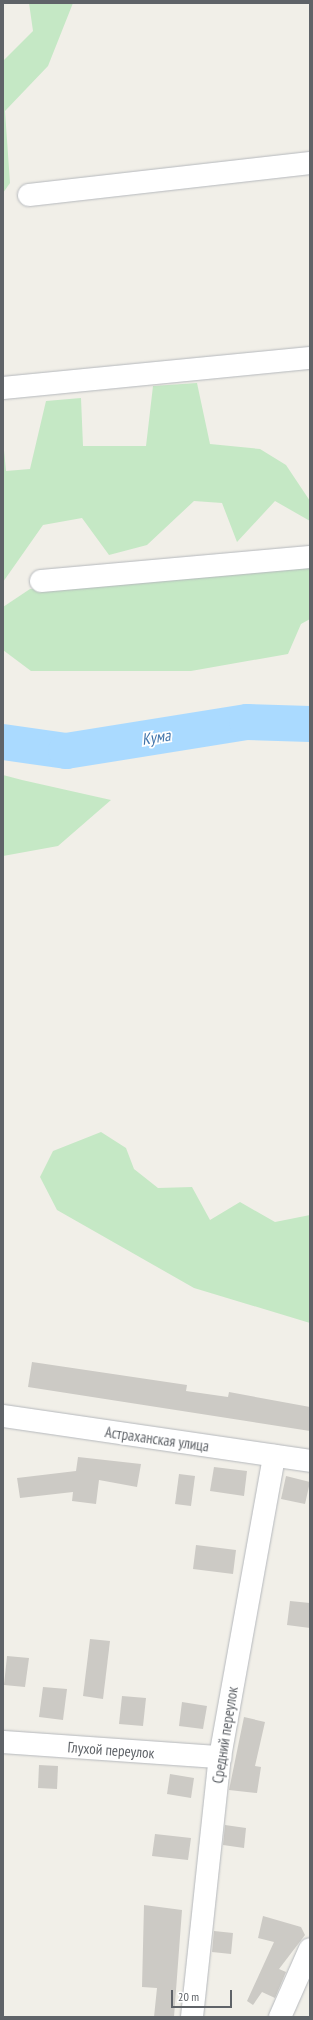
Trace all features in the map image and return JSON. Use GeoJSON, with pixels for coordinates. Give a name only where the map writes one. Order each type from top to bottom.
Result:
{"type":"FeatureCollection","features":[{"type":"Feature","properties":{"kind":"street"},"geometry":{"type":"LineString","coordinates":[[29,195],[310,163]]}},
{"type":"Feature","properties":{"kind":"street"},"geometry":{"type":"LineString","coordinates":[[3,388],[310,358]]}},
{"type":"Feature","properties":{"kind":"street"},"geometry":{"type":"LineString","coordinates":[[41,580],[310,557]]}},
{"type":"Feature","properties":{"kind":"street","name":"Астраханская улица"},"geometry":{"type":"LineString","coordinates":[[3,1416],[310,1462]]}},
{"type":"Feature","properties":{"kind":"street","name":"Средний переулок"},"geometry":{"type":"LineString","coordinates":[[192,2017],[220,1758],[274,1456]]}},
{"type":"Feature","properties":{"kind":"street","name":"Глухой переулок"},"geometry":{"type":"LineString","coordinates":[[3,1742],[220,1758]]}},
{"type":"Feature","properties":{"kind":"street"},"geometry":{"type":"LineString","coordinates":[[280,2017],[310,1948]]}},
{"type":"Feature","properties":{"kind":"green space"},"geometry":{"type":"Polygon","coordinates":[[[29,3],[73,3],[48,66],[5,111],[10,183],[3,193],[3,61],[33,31],[29,3]]]}},
{"type":"Feature","properties":{"kind":"green space"},"geometry":{"type":"Polygon","coordinates":[[[197,383],[210,444],[260,449],[286,465],[310,501],[310,521],[275,501],[237,542],[222,503],[194,501],[147,545],[109,555],[82,518],[43,525],[3,582],[3,440],[6,471],[30,469],[46,401],[81,398],[83,446],[146,446],[153,386],[197,383]]]}},
{"type":"Feature","properties":{"kind":"green space"},"geometry":{"type":"Polygon","coordinates":[[[310,565],[310,619],[301,624],[288,654],[191,671],[31,671],[3,650],[3,607],[30,589],[310,565]]]}},
{"type":"Feature","properties":{"kind":"green space"},"geometry":{"type":"Polygon","coordinates":[[[3,775],[111,800],[58,846],[3,856],[3,775]]]}},
{"type":"Feature","properties":{"kind":"green space"},"geometry":{"type":"Polygon","coordinates":[[[101,1132],[126,1148],[134,1169],[158,1188],[192,1187],[210,1220],[240,1202],[275,1222],[310,1215],[310,1323],[194,1288],[57,1210],[40,1177],[53,1151],[101,1132]]]}},
{"type":"Feature","properties":{"kind":"building"},"geometry":{"type":"Polygon","coordinates":[[[32,1362],[187,1385],[186,1391],[228,1397],[229,1392],[310,1407],[310,1431],[28,1387],[32,1362]]]}},
{"type":"Feature","properties":{"kind":"building"},"geometry":{"type":"Polygon","coordinates":[[[78,1457],[141,1464],[137,1487],[99,1480],[96,1504],[72,1501],[73,1492],[20,1498],[17,1478],[76,1471],[78,1457]]]}},
{"type":"Feature","properties":{"kind":"building"},"geometry":{"type":"Polygon","coordinates":[[[214,1467],[247,1471],[244,1496],[210,1491],[214,1467]]]}},
{"type":"Feature","properties":{"kind":"building"},"geometry":{"type":"Polygon","coordinates":[[[179,1474],[195,1476],[191,1506],[175,1504],[179,1474]]]}},
{"type":"Feature","properties":{"kind":"building"},"geometry":{"type":"Polygon","coordinates":[[[286,1476],[310,1482],[305,1504],[281,1499],[286,1476]]]}},
{"type":"Feature","properties":{"kind":"building"},"geometry":{"type":"Polygon","coordinates":[[[196,1545],[236,1550],[233,1574],[193,1569],[196,1545]]]}},
{"type":"Feature","properties":{"kind":"building"},"geometry":{"type":"Polygon","coordinates":[[[290,1601],[310,1603],[310,1628],[287,1625],[290,1601]]]}},
{"type":"Feature","properties":{"kind":"building"},"geometry":{"type":"Polygon","coordinates":[[[90,1639],[110,1641],[103,1699],[83,1696],[90,1639]]]}},
{"type":"Feature","properties":{"kind":"building"},"geometry":{"type":"Polygon","coordinates":[[[7,1656],[29,1658],[25,1687],[4,1685],[7,1656]]]}},
{"type":"Feature","properties":{"kind":"building"},"geometry":{"type":"Polygon","coordinates":[[[43,1687],[67,1689],[63,1720],[39,1717],[43,1687]]]}},
{"type":"Feature","properties":{"kind":"building"},"geometry":{"type":"Polygon","coordinates":[[[122,1696],[146,1698],[143,1726],[119,1724],[122,1696]]]}},
{"type":"Feature","properties":{"kind":"building"},"geometry":{"type":"Polygon","coordinates":[[[182,1702],[207,1706],[203,1729],[179,1726],[182,1702]]]}},
{"type":"Feature","properties":{"kind":"building"},"geometry":{"type":"Polygon","coordinates":[[[244,1717],[265,1722],[255,1766],[261,1767],[257,1793],[229,1790],[244,1717]]]}},
{"type":"Feature","properties":{"kind":"building"},"geometry":{"type":"Polygon","coordinates":[[[39,1765],[58,1766],[57,1789],[38,1788],[39,1765]]]}},
{"type":"Feature","properties":{"kind":"building"},"geometry":{"type":"Polygon","coordinates":[[[170,1774],[194,1778],[191,1798],[167,1794],[170,1774]]]}},
{"type":"Feature","properties":{"kind":"building"},"geometry":{"type":"Polygon","coordinates":[[[225,1825],[246,1828],[244,1848],[223,1845],[225,1825]]]}},
{"type":"Feature","properties":{"kind":"building"},"geometry":{"type":"Polygon","coordinates":[[[155,1834],[191,1838],[188,1860],[152,1856],[155,1834]]]}},
{"type":"Feature","properties":{"kind":"building"},"geometry":{"type":"Polygon","coordinates":[[[144,1905],[182,1910],[174,2017],[154,2017],[157,1988],[142,1987],[144,1905]]]}},
{"type":"Feature","properties":{"kind":"building"},"geometry":{"type":"Polygon","coordinates":[[[263,1916],[301,1927],[305,1935],[279,1969],[286,1972],[275,1998],[262,1992],[253,2005],[247,2001],[274,1942],[258,1938],[263,1916]]]}},
{"type":"Feature","properties":{"kind":"building"},"geometry":{"type":"Polygon","coordinates":[[[214,1931],[233,1933],[231,1954],[212,1952],[214,1931]]]}},
{"type":"Feature","properties":{"kind":"waterway","name":"Кума"},"geometry":{"type":"LineString","coordinates":[[3,742],[66,751],[247,722],[310,724]]}}]}
